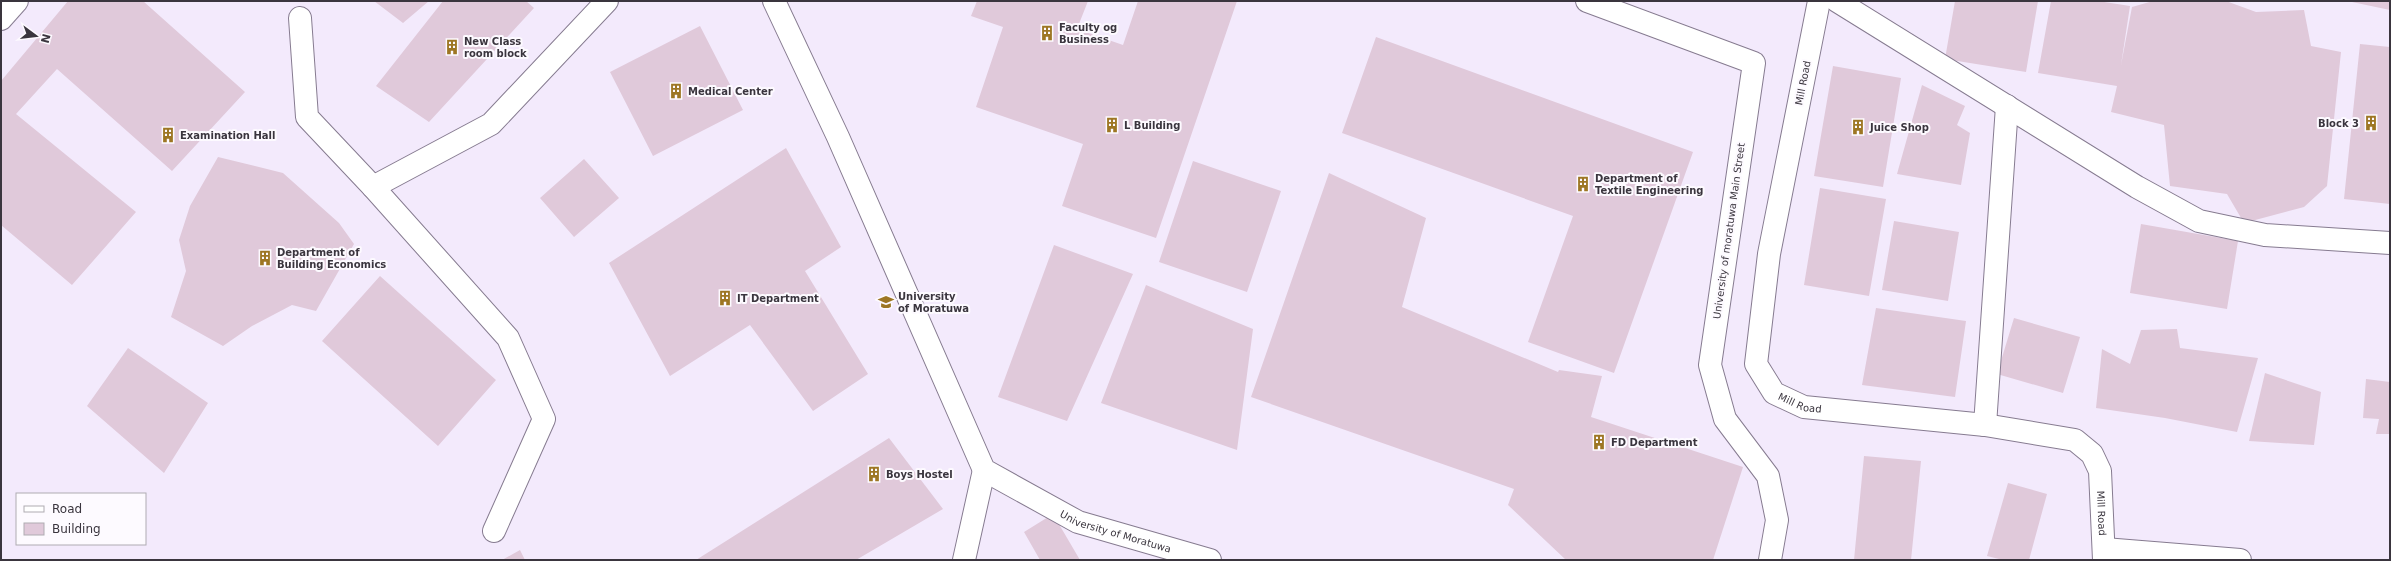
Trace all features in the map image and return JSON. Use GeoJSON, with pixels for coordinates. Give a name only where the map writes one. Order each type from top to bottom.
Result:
{"type":"FeatureCollection","features":[{"type":"Feature","properties":{"kind":"street"},"geometry":{"type":"LineString","coordinates":[[1,19],[17,1]]}},
{"type":"Feature","properties":{"kind":"street"},"geometry":{"type":"LineString","coordinates":[[373,187],[491,124],[607,1]]}},
{"type":"Feature","properties":{"kind":"street"},"geometry":{"type":"LineString","coordinates":[[774,1],[838,137],[984,470],[964,560]]}},
{"type":"Feature","properties":{"kind":"street","name":"University of moratuwa Main Street"},"geometry":{"type":"LineString","coordinates":[[1587,1],[1754,63],[1710,365],[1725,419],[1768,476],[1777,520],[1770,560]]}},
{"type":"Feature","properties":{"kind":"street","name":"Mill Road"},"geometry":{"type":"LineString","coordinates":[[1819,1],[1769,254],[1756,364],[1774,393],[1804,407],[1985,425],[2075,440],[2092,454],[2100,471],[2104,554]]}},
{"type":"Feature","properties":{"kind":"street"},"geometry":{"type":"LineString","coordinates":[[1837,1],[2137,187],[2199,221],[2265,235],[2390,244]]}},
{"type":"Feature","properties":{"kind":"street"},"geometry":{"type":"LineString","coordinates":[[300,18],[307,116],[373,187],[508,338],[544,419],[494,531]]}},
{"type":"Feature","properties":{"kind":"street"},"geometry":{"type":"LineString","coordinates":[[1985,425],[2007,106]]}},
{"type":"Feature","properties":{"kind":"street","name":"University of Moratuwa"},"geometry":{"type":"LineString","coordinates":[[984,470],[1078,522],[1210,560]]}},
{"type":"Feature","properties":{"kind":"street"},"geometry":{"type":"LineString","coordinates":[[2104,554],[2240,560]]}},
{"type":"Feature","properties":{"kind":"building","name":"Examination Hall"},"geometry":{"type":"Polygon","coordinates":[[[68,1],[143,1],[245,92],[172,171],[57,69],[16,114],[136,212],[72,285],[1,225],[1,81],[68,1]]]}},
{"type":"Feature","properties":{"kind":"building"},"geometry":{"type":"Polygon","coordinates":[[[374,1],[429,1],[403,23],[374,1]]]}},
{"type":"Feature","properties":{"kind":"building","name":"New Class room block"},"geometry":{"type":"Polygon","coordinates":[[[443,1],[526,1],[534,8],[429,122],[376,86],[443,1]]]}},
{"type":"Feature","properties":{"kind":"building","name":"L Building"},"geometry":{"type":"Polygon","coordinates":[[[977,1],[1088,1],[1077,29],[1123,45],[1138,1],[1237,1],[1156,238],[1062,206],[1083,144],[976,107],[1003,27],[971,16],[977,1]]]}},
{"type":"Feature","properties":{"kind":"building"},"geometry":{"type":"Polygon","coordinates":[[[1955,1],[2038,1],[2026,72],[1945,59],[1955,1]]]}},
{"type":"Feature","properties":{"kind":"building"},"geometry":{"type":"Polygon","coordinates":[[[2051,1],[2098,1],[2130,6],[2121,65],[2132,7],[2153,1],[2226,1],[2256,12],[2304,10],[2311,46],[2341,52],[2327,186],[2304,207],[2244,223],[2227,194],[2170,186],[2164,125],[2111,112],[2117,86],[2038,73],[2051,1]]]}},
{"type":"Feature","properties":{"kind":"building"},"geometry":{"type":"Polygon","coordinates":[[[2390,1],[2390,10],[2352,2],[2390,1]]]}},
{"type":"Feature","properties":{"kind":"building","name":"Medical Center"},"geometry":{"type":"Polygon","coordinates":[[[700,26],[743,110],[653,156],[610,72],[700,26]]]}},
{"type":"Feature","properties":{"kind":"building","name":"Department of Textile Engineering"},"geometry":{"type":"Polygon","coordinates":[[[1376,37],[1693,152],[1614,373],[1528,342],[1573,216],[1342,133],[1376,37]]]}},
{"type":"Feature","properties":{"kind":"building","name":"Block 3"},"geometry":{"type":"Polygon","coordinates":[[[2360,44],[2390,47],[2390,204],[2344,199],[2360,44]]]}},
{"type":"Feature","properties":{"kind":"building","name":"Juice Shop"},"geometry":{"type":"Polygon","coordinates":[[[1833,66],[1901,78],[1883,187],[1814,176],[1833,66]]]}},
{"type":"Feature","properties":{"kind":"building"},"geometry":{"type":"Polygon","coordinates":[[[1922,85],[1965,106],[1957,125],[1970,133],[1961,185],[1897,174],[1922,85]]]}},
{"type":"Feature","properties":{"kind":"building","name":"IT Department"},"geometry":{"type":"Polygon","coordinates":[[[786,148],[841,247],[805,271],[868,374],[813,411],[750,325],[670,376],[609,263],[786,148]]]}},
{"type":"Feature","properties":{"kind":"building","name":"Department of Building Economics"},"geometry":{"type":"Polygon","coordinates":[[[218,157],[283,173],[339,223],[354,244],[316,311],[292,305],[252,326],[223,346],[171,317],[186,271],[179,240],[190,206],[218,157]]]}},
{"type":"Feature","properties":{"kind":"building"},"geometry":{"type":"Polygon","coordinates":[[[584,159],[619,198],[574,237],[540,198],[584,159]]]}},
{"type":"Feature","properties":{"kind":"building"},"geometry":{"type":"Polygon","coordinates":[[[1193,161],[1281,191],[1247,292],[1159,262],[1193,161]]]}},
{"type":"Feature","properties":{"kind":"building"},"geometry":{"type":"Polygon","coordinates":[[[1329,173],[1426,218],[1402,307],[1558,372],[1559,370],[1602,376],[1591,417],[1743,467],[1713,560],[1566,560],[1508,505],[1514,489],[1251,397],[1329,173]]]}},
{"type":"Feature","properties":{"kind":"building"},"geometry":{"type":"Polygon","coordinates":[[[1820,188],[1886,199],[1869,296],[1804,285],[1820,188]]]}},
{"type":"Feature","properties":{"kind":"building"},"geometry":{"type":"Polygon","coordinates":[[[1894,221],[1959,232],[1948,301],[1882,290],[1894,221]]]}},
{"type":"Feature","properties":{"kind":"building"},"geometry":{"type":"Polygon","coordinates":[[[2141,224],[2238,241],[2227,309],[2130,293],[2141,224]]]}},
{"type":"Feature","properties":{"kind":"building"},"geometry":{"type":"Polygon","coordinates":[[[1054,245],[1133,274],[1067,421],[998,397],[1054,245]]]}},
{"type":"Feature","properties":{"kind":"building"},"geometry":{"type":"Polygon","coordinates":[[[380,276],[496,380],[438,446],[322,341],[380,276]]]}},
{"type":"Feature","properties":{"kind":"building"},"geometry":{"type":"Polygon","coordinates":[[[1146,285],[1253,329],[1237,450],[1101,403],[1146,285]]]}},
{"type":"Feature","properties":{"kind":"building"},"geometry":{"type":"Polygon","coordinates":[[[1876,308],[1966,321],[1955,397],[1862,385],[1876,308]]]}},
{"type":"Feature","properties":{"kind":"building"},"geometry":{"type":"Polygon","coordinates":[[[2014,318],[2080,337],[2063,393],[1997,374],[2014,318]]]}},
{"type":"Feature","properties":{"kind":"building"},"geometry":{"type":"Polygon","coordinates":[[[2177,329],[2180,348],[2258,358],[2237,432],[2165,418],[2096,408],[2102,349],[2130,364],[2141,330],[2177,329]]]}},
{"type":"Feature","properties":{"kind":"building"},"geometry":{"type":"Polygon","coordinates":[[[128,348],[208,403],[164,473],[87,406],[128,348]]]}},
{"type":"Feature","properties":{"kind":"building"},"geometry":{"type":"Polygon","coordinates":[[[2265,373],[2321,392],[2314,445],[2249,441],[2265,373]]]}},
{"type":"Feature","properties":{"kind":"building"},"geometry":{"type":"Polygon","coordinates":[[[2366,379],[2390,382],[2390,434],[2376,434],[2379,419],[2363,418],[2366,379]]]}},
{"type":"Feature","properties":{"kind":"building","name":"Boys Hostel"},"geometry":{"type":"Polygon","coordinates":[[[889,438],[943,509],[856,560],[696,560],[889,438]]]}},
{"type":"Feature","properties":{"kind":"building"},"geometry":{"type":"Polygon","coordinates":[[[1864,456],[1921,461],[1911,560],[1854,560],[1864,456]]]}},
{"type":"Feature","properties":{"kind":"building"},"geometry":{"type":"Polygon","coordinates":[[[2008,483],[2047,494],[2029,560],[2003,560],[1987,556],[2008,483]]]}},
{"type":"Feature","properties":{"kind":"building"},"geometry":{"type":"Polygon","coordinates":[[[1053,514],[1080,560],[1040,560],[1024,532],[1053,514]]]}},
{"type":"Feature","properties":{"kind":"building"},"geometry":{"type":"Polygon","coordinates":[[[520,550],[525,560],[502,560],[520,550]]]}},
{"type":"Feature","properties":{"kind":"place","name":"Faculty og Business"},"geometry":{"type":"Point","coordinates":[1047,33]}},
{"type":"Feature","properties":{"kind":"place","name":"New Class room block"},"geometry":{"type":"Point","coordinates":[452,47]}},
{"type":"Feature","properties":{"kind":"place","name":"Medical Center"},"geometry":{"type":"Point","coordinates":[676,91]}},
{"type":"Feature","properties":{"kind":"place","name":"Block 3"},"geometry":{"type":"Point","coordinates":[2371,123]}},
{"type":"Feature","properties":{"kind":"place","name":"L Building"},"geometry":{"type":"Point","coordinates":[1112,125]}},
{"type":"Feature","properties":{"kind":"place","name":"Juice Shop"},"geometry":{"type":"Point","coordinates":[1858,127]}},
{"type":"Feature","properties":{"kind":"place","name":"Examination Hall"},"geometry":{"type":"Point","coordinates":[168,135]}},
{"type":"Feature","properties":{"kind":"place","name":"Department of Textile Engineering"},"geometry":{"type":"Point","coordinates":[1583,184]}},
{"type":"Feature","properties":{"kind":"place","name":"Department of Building Economics"},"geometry":{"type":"Point","coordinates":[265,258]}},
{"type":"Feature","properties":{"kind":"place","name":"IT Department"},"geometry":{"type":"Point","coordinates":[725,298]}},
{"type":"Feature","properties":{"kind":"place","name":"University of Moratuwa"},"geometry":{"type":"Point","coordinates":[886,302]}},
{"type":"Feature","properties":{"kind":"place","name":"FD Department"},"geometry":{"type":"Point","coordinates":[1599,442]}},
{"type":"Feature","properties":{"kind":"place","name":"Boys Hostel"},"geometry":{"type":"Point","coordinates":[874,474]}}]}
